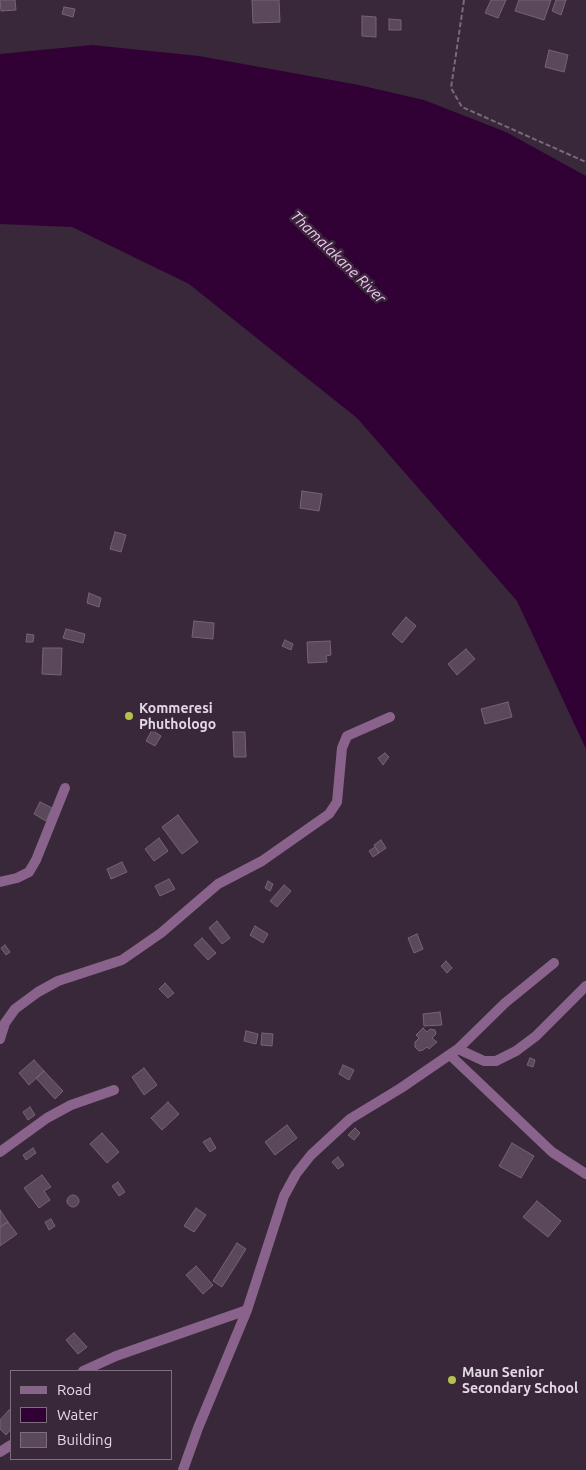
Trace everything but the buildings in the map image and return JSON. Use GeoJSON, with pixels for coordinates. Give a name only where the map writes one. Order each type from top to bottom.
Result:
{"type":"FeatureCollection","features":[{"type":"Feature","properties":{"kind":"street"},"geometry":{"type":"LineString","coordinates":[[0,1039],[5,1022],[15,1009],[38,992],[58,982],[122,960],[161,933],[218,884],[262,861],[329,814],[337,802],[342,748],[347,736],[390,718]]}},
{"type":"Feature","properties":{"kind":"street"},"geometry":{"type":"LineString","coordinates":[[0,882],[17,878],[29,872],[36,860],[64,788]]}},
{"type":"Feature","properties":{"kind":"street"},"geometry":{"type":"LineString","coordinates":[[183,1470],[198,1428],[247,1310],[284,1196],[296,1174],[311,1155],[350,1119],[401,1088],[454,1052],[504,1003],[554,962]]}},
{"type":"Feature","properties":{"kind":"street"},"geometry":{"type":"LineString","coordinates":[[454,1052],[484,1061],[496,1061],[536,1036],[586,986]]}},
{"type":"Feature","properties":{"kind":"street"},"geometry":{"type":"LineString","coordinates":[[454,1052],[552,1152],[586,1174]]}},
{"type":"Feature","properties":{"kind":"street"},"geometry":{"type":"LineString","coordinates":[[0,1152],[47,1118],[71,1105],[114,1090]]}},
{"type":"Feature","properties":{"kind":"street"},"geometry":{"type":"LineString","coordinates":[[85,1370],[116,1356],[247,1310]]}},
{"type":"Feature","properties":{"kind":"path"},"geometry":{"type":"LineString","coordinates":[[464,0],[451,88],[462,107],[586,162]]}},
{"type":"Feature","properties":{"kind":"water","name":"Thamalakane River"},"geometry":{"type":"Polygon","coordinates":[[[92,45],[199,56],[359,85],[424,100],[506,132],[586,176],[586,749],[517,601],[357,418],[189,284],[72,227],[0,224],[0,54],[92,45]]]}},
{"type":"Feature","properties":{"kind":"place","name":"Kommeresi Phuthologo"},"geometry":{"type":"Point","coordinates":[129,716]}},
{"type":"Feature","properties":{"kind":"place","name":"Maun Senior Secondary School"},"geometry":{"type":"Point","coordinates":[452,1380]}}]}
